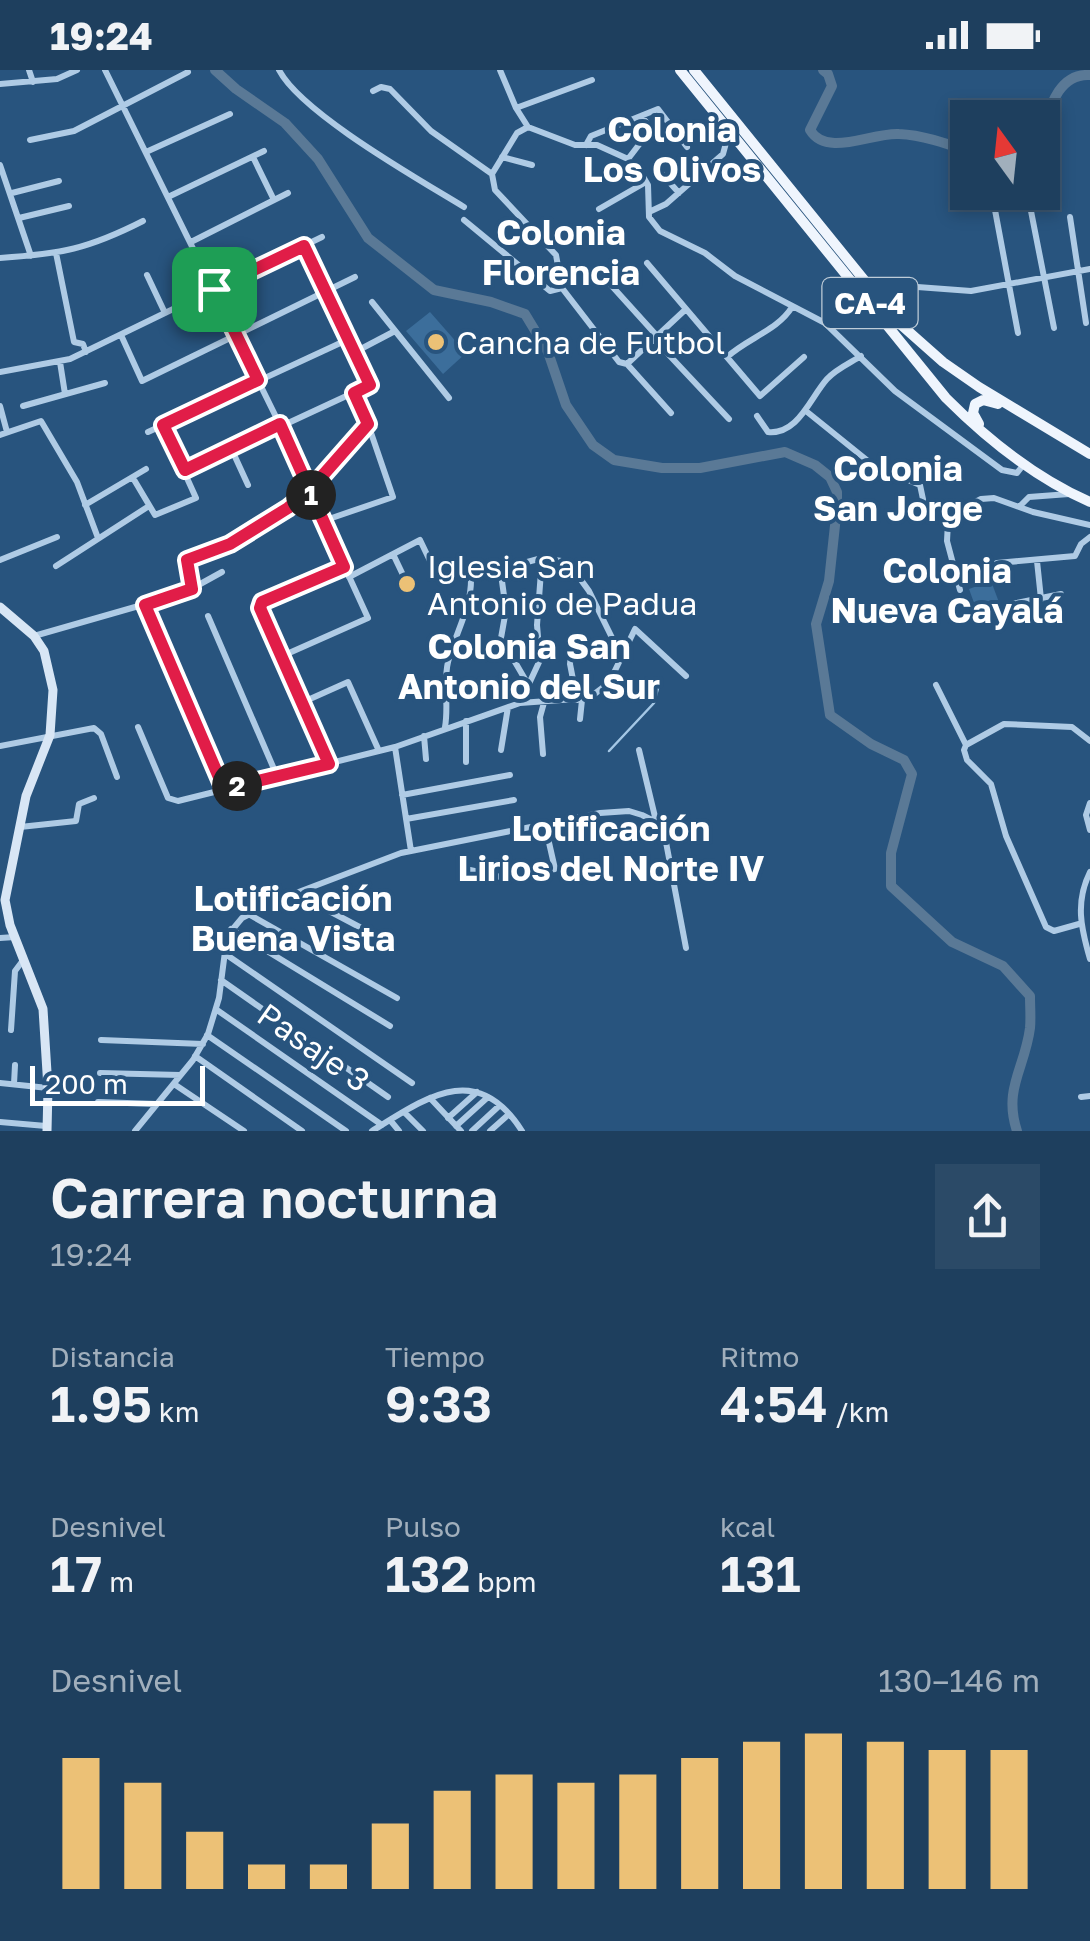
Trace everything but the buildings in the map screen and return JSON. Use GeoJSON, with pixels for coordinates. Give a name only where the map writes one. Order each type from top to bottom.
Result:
{"type":"FeatureCollection","features":[{"type":"Feature","properties":{"kind":"main road","name":"CA-4"},"geometry":{"type":"LineString","coordinates":[[680,70],[946,398],[990,440],[1084,501]]}},
{"type":"Feature","properties":{"kind":"main road","name":"CA-4"},"geometry":{"type":"LineString","coordinates":[[694,70],[880,301],[943,362],[1090,454]]}},
{"type":"Feature","properties":{"kind":"main road"},"geometry":{"type":"LineString","coordinates":[[990,440],[974,416],[973,406],[977,402],[988,400],[1022,414]]}},
{"type":"Feature","properties":{"kind":"street"},"geometry":{"type":"LineString","coordinates":[[30,70],[33,82]]}},
{"type":"Feature","properties":{"kind":"street"},"geometry":{"type":"LineString","coordinates":[[0,84],[57,78],[77,70]]}},
{"type":"Feature","properties":{"kind":"street"},"geometry":{"type":"LineString","coordinates":[[105,70],[280,424],[368,618],[280,657]]}},
{"type":"Feature","properties":{"kind":"street"},"geometry":{"type":"LineString","coordinates":[[166,70],[171,81]]}},
{"type":"Feature","properties":{"kind":"street"},"geometry":{"type":"LineString","coordinates":[[279,70],[292,88],[344,131],[464,207]]}},
{"type":"Feature","properties":{"kind":"street"},"geometry":{"type":"LineString","coordinates":[[500,70],[528,127],[576,145],[597,145],[638,168],[646,182],[652,224],[660,232],[705,252],[735,276],[825,323],[895,392],[1002,470],[1018,473],[1024,464]]}},
{"type":"Feature","properties":{"kind":"street"},"geometry":{"type":"LineString","coordinates":[[30,140],[74,131],[188,72]]}},
{"type":"Feature","properties":{"kind":"street"},"geometry":{"type":"LineString","coordinates":[[516,108],[592,80]]}},
{"type":"Feature","properties":{"kind":"street"},"geometry":{"type":"LineString","coordinates":[[373,91],[381,87],[390,89],[431,132],[492,174],[496,190],[556,255],[562,288],[619,362],[627,364],[672,413]]}},
{"type":"Feature","properties":{"kind":"street"},"geometry":{"type":"LineString","coordinates":[[586,145],[591,136],[658,109],[687,146]]}},
{"type":"Feature","properties":{"kind":"street"},"geometry":{"type":"LineString","coordinates":[[146,152],[230,114]]}},
{"type":"Feature","properties":{"kind":"street"},"geometry":{"type":"LineString","coordinates":[[641,116],[661,140]]}},
{"type":"Feature","properties":{"kind":"street"},"geometry":{"type":"LineString","coordinates":[[649,212],[679,193],[722,154],[726,144],[724,124]]}},
{"type":"Feature","properties":{"kind":"street"},"geometry":{"type":"LineString","coordinates":[[492,174],[517,133],[528,127]]}},
{"type":"Feature","properties":{"kind":"street"},"geometry":{"type":"LineString","coordinates":[[628,159],[651,128]]}},
{"type":"Feature","properties":{"kind":"street"},"geometry":{"type":"LineString","coordinates":[[168,197],[264,151]]}},
{"type":"Feature","properties":{"kind":"street"},"geometry":{"type":"LineString","coordinates":[[252,157],[274,200]]}},
{"type":"Feature","properties":{"kind":"street"},"geometry":{"type":"LineString","coordinates":[[502,157],[532,165]]}},
{"type":"Feature","properties":{"kind":"street"},"geometry":{"type":"LineString","coordinates":[[654,165],[679,193]]}},
{"type":"Feature","properties":{"kind":"street"},"geometry":{"type":"LineString","coordinates":[[1,166],[31,256]]}},
{"type":"Feature","properties":{"kind":"street"},"geometry":{"type":"LineString","coordinates":[[0,200],[59,181]]}},
{"type":"Feature","properties":{"kind":"street"},"geometry":{"type":"LineString","coordinates":[[600,209],[646,182]]}},
{"type":"Feature","properties":{"kind":"street"},"geometry":{"type":"LineString","coordinates":[[190,242],[288,193]]}},
{"type":"Feature","properties":{"kind":"street"},"geometry":{"type":"LineString","coordinates":[[19,218],[69,206]]}},
{"type":"Feature","properties":{"kind":"street"},"geometry":{"type":"LineString","coordinates":[[994,210],[1018,334]]}},
{"type":"Feature","properties":{"kind":"street"},"geometry":{"type":"LineString","coordinates":[[1031,210],[1054,328]]}},
{"type":"Feature","properties":{"kind":"street"},"geometry":{"type":"LineString","coordinates":[[1070,217],[1086,324]]}},
{"type":"Feature","properties":{"kind":"street"},"geometry":{"type":"LineString","coordinates":[[464,220],[550,291],[562,288]]}},
{"type":"Feature","properties":{"kind":"street"},"geometry":{"type":"LineString","coordinates":[[0,258],[56,253],[99,243],[143,221]]}},
{"type":"Feature","properties":{"kind":"street"},"geometry":{"type":"LineString","coordinates":[[0,372],[70,360],[322,237]]}},
{"type":"Feature","properties":{"kind":"street"},"geometry":{"type":"LineString","coordinates":[[185,470],[370,385],[304,246]]}},
{"type":"Feature","properties":{"kind":"street"},"geometry":{"type":"LineString","coordinates":[[56,253],[74,342],[83,344],[86,352]]}},
{"type":"Feature","properties":{"kind":"street"},"geometry":{"type":"LineString","coordinates":[[647,263],[760,396],[804,356]]}},
{"type":"Feature","properties":{"kind":"street"},"geometry":{"type":"LineString","coordinates":[[880,301],[904,286],[971,291],[1090,269]]}},
{"type":"Feature","properties":{"kind":"street"},"geometry":{"type":"LineString","coordinates":[[147,274],[165,313]]}},
{"type":"Feature","properties":{"kind":"street"},"geometry":{"type":"LineString","coordinates":[[600,274],[729,419]]}},
{"type":"Feature","properties":{"kind":"street"},"geometry":{"type":"LineString","coordinates":[[121,335],[142,381],[355,277]]}},
{"type":"Feature","properties":{"kind":"street"},"geometry":{"type":"LineString","coordinates":[[372,302],[449,398]]}},
{"type":"Feature","properties":{"kind":"street"},"geometry":{"type":"LineString","coordinates":[[727,357],[745,341],[784,320],[792,306]]}},
{"type":"Feature","properties":{"kind":"street"},"geometry":{"type":"LineString","coordinates":[[627,364],[686,309]]}},
{"type":"Feature","properties":{"kind":"street"},"geometry":{"type":"LineString","coordinates":[[355,352],[395,331]]}},
{"type":"Feature","properties":{"kind":"street"},"geometry":{"type":"LineString","coordinates":[[148,432],[349,339]]}},
{"type":"Feature","properties":{"kind":"street"},"geometry":{"type":"LineString","coordinates":[[757,416],[764,428],[774,433],[786,428],[806,411],[827,380],[862,356]]}},
{"type":"Feature","properties":{"kind":"street"},"geometry":{"type":"LineString","coordinates":[[60,362],[64,394]]}},
{"type":"Feature","properties":{"kind":"street"},"geometry":{"type":"LineString","coordinates":[[23,406],[105,382]]}},
{"type":"Feature","properties":{"kind":"street"},"geometry":{"type":"LineString","coordinates":[[323,520],[393,498],[354,393]]}},
{"type":"Feature","properties":{"kind":"street"},"geometry":{"type":"LineString","coordinates":[[0,406],[4,434],[41,421],[76,482],[98,538]]}},
{"type":"Feature","properties":{"kind":"street"},"geometry":{"type":"LineString","coordinates":[[806,411],[873,465],[920,486],[927,518]]}},
{"type":"Feature","properties":{"kind":"street"},"geometry":{"type":"LineString","coordinates":[[192,589],[186,564],[190,558],[230,544],[272,520],[309,491],[368,424]]}},
{"type":"Feature","properties":{"kind":"street"},"geometry":{"type":"LineString","coordinates":[[133,478],[155,516],[194,500],[196,494],[163,425]]}},
{"type":"Feature","properties":{"kind":"street"},"geometry":{"type":"LineString","coordinates":[[231,448],[248,485]]}},
{"type":"Feature","properties":{"kind":"street"},"geometry":{"type":"LineString","coordinates":[[85,505],[146,469]]}},
{"type":"Feature","properties":{"kind":"street"},"geometry":{"type":"LineString","coordinates":[[1045,494],[1050,488],[1046,478]]}},
{"type":"Feature","properties":{"kind":"street"},"geometry":{"type":"LineString","coordinates":[[1020,506],[1028,498],[1045,494],[1084,501]]}},
{"type":"Feature","properties":{"kind":"street"},"geometry":{"type":"LineString","coordinates":[[960,590],[947,541],[950,517],[987,498],[1090,525]]}},
{"type":"Feature","properties":{"kind":"street"},"geometry":{"type":"LineString","coordinates":[[56,566],[149,506]]}},
{"type":"Feature","properties":{"kind":"street"},"geometry":{"type":"LineString","coordinates":[[0,560],[57,537]]}},
{"type":"Feature","properties":{"kind":"street"},"geometry":{"type":"LineString","coordinates":[[998,564],[1075,556],[1090,537]]}},
{"type":"Feature","properties":{"kind":"street"},"geometry":{"type":"LineString","coordinates":[[349,577],[420,540],[432,565]]}},
{"type":"Feature","properties":{"kind":"street"},"geometry":{"type":"LineString","coordinates":[[393,554],[404,577]]}},
{"type":"Feature","properties":{"kind":"street"},"geometry":{"type":"LineString","coordinates":[[520,703],[540,660],[537,625],[542,558]]}},
{"type":"Feature","properties":{"kind":"street"},"geometry":{"type":"LineString","coordinates":[[445,728],[449,706],[447,667],[470,602],[471,577],[542,558],[563,560],[575,568],[622,658]]}},
{"type":"Feature","properties":{"kind":"street"},"geometry":{"type":"LineString","coordinates":[[1037,561],[1041,598]]}},
{"type":"Feature","properties":{"kind":"street"},"geometry":{"type":"LineString","coordinates":[[329,764],[260,608],[262,602],[344,567]]}},
{"type":"Feature","properties":{"kind":"street"},"geometry":{"type":"LineString","coordinates":[[500,567],[506,610],[500,638],[530,687]]}},
{"type":"Feature","properties":{"kind":"street"},"geometry":{"type":"LineString","coordinates":[[34,636],[192,589],[222,572]]}},
{"type":"Feature","properties":{"kind":"street"},"geometry":{"type":"LineString","coordinates":[[1007,605],[1061,594]]}},
{"type":"Feature","properties":{"kind":"street"},"geometry":{"type":"LineString","coordinates":[[145,605],[224,789]]}},
{"type":"Feature","properties":{"kind":"street"},"geometry":{"type":"LineString","coordinates":[[0,607],[34,636],[51,670],[54,709],[50,735],[26,796],[5,900],[14,937],[43,1009],[48,1088],[46,1129],[0,1122]]}},
{"type":"Feature","properties":{"kind":"street"},"geometry":{"type":"LineString","coordinates":[[208,616],[277,776]]}},
{"type":"Feature","properties":{"kind":"street"},"geometry":{"type":"LineString","coordinates":[[138,727],[172,801],[395,746],[508,706],[545,699],[579,700],[602,692],[635,629],[686,676]]}},
{"type":"Feature","properties":{"kind":"street"},"geometry":{"type":"LineString","coordinates":[[573,636],[570,664],[580,718]]}},
{"type":"Feature","properties":{"kind":"street"},"geometry":{"type":"LineString","coordinates":[[301,703],[348,682],[379,750]]}},
{"type":"Feature","properties":{"kind":"street"},"geometry":{"type":"LineString","coordinates":[[936,685],[966,745]]}},
{"type":"Feature","properties":{"kind":"street"},"geometry":{"type":"LineString","coordinates":[[543,754],[540,717],[545,699]]}},
{"type":"Feature","properties":{"kind":"street"},"geometry":{"type":"LineString","coordinates":[[502,750],[508,706]]}},
{"type":"Feature","properties":{"kind":"street"},"geometry":{"type":"LineString","coordinates":[[466,721],[466,762]]}},
{"type":"Feature","properties":{"kind":"street"},"geometry":{"type":"LineString","coordinates":[[1079,924],[1054,931],[1046,927],[1006,836],[991,784],[967,760],[964,750],[966,745],[1004,724],[1072,727],[1090,741]]}},
{"type":"Feature","properties":{"kind":"street"},"geometry":{"type":"LineString","coordinates":[[0,746],[99,730],[117,777]]}},
{"type":"Feature","properties":{"kind":"street"},"geometry":{"type":"LineString","coordinates":[[424,736],[426,759]]}},
{"type":"Feature","properties":{"kind":"street"},"geometry":{"type":"LineString","coordinates":[[395,746],[411,851]]}},
{"type":"Feature","properties":{"kind":"street"},"geometry":{"type":"LineString","coordinates":[[638,750],[656,822],[665,838],[686,948]]}},
{"type":"Feature","properties":{"kind":"street"},"geometry":{"type":"LineString","coordinates":[[402,795],[510,775]]}},
{"type":"Feature","properties":{"kind":"street"},"geometry":{"type":"LineString","coordinates":[[20,826],[76,821],[80,804],[94,798]]}},
{"type":"Feature","properties":{"kind":"street"},"geometry":{"type":"LineString","coordinates":[[406,820],[514,800]]}},
{"type":"Feature","properties":{"kind":"street"},"geometry":{"type":"LineString","coordinates":[[1090,803],[1086,816],[1090,830]]}},
{"type":"Feature","properties":{"kind":"street"},"geometry":{"type":"LineString","coordinates":[[136,1131],[207,1035],[217,1010],[231,929],[250,914],[411,851],[617,811],[635,812],[656,822]]}},
{"type":"Feature","properties":{"kind":"street"},"geometry":{"type":"LineString","coordinates":[[470,870],[505,878],[554,869],[546,825]]}},
{"type":"Feature","properties":{"kind":"street"},"geometry":{"type":"LineString","coordinates":[[1090,872],[1081,900],[1079,924],[1090,959]]}},
{"type":"Feature","properties":{"kind":"street"},"geometry":{"type":"LineString","coordinates":[[296,893],[368,932]]}},
{"type":"Feature","properties":{"kind":"street"},"geometry":{"type":"LineString","coordinates":[[250,914],[396,998]]}},
{"type":"Feature","properties":{"kind":"street"},"geometry":{"type":"LineString","coordinates":[[231,929],[390,1026]]}},
{"type":"Feature","properties":{"kind":"street"},"geometry":{"type":"LineString","coordinates":[[0,938],[14,937]]}},
{"type":"Feature","properties":{"kind":"street"},"geometry":{"type":"LineString","coordinates":[[224,953],[412,1083]]}},
{"type":"Feature","properties":{"kind":"street"},"geometry":{"type":"LineString","coordinates":[[11,1030],[15,971],[25,958]]}},
{"type":"Feature","properties":{"kind":"street"},"geometry":{"type":"LineString","coordinates":[[222,980],[388,1097]]}},
{"type":"Feature","properties":{"kind":"street","name":"Pasaje 3"},"geometry":{"type":"LineString","coordinates":[[217,1010],[377,1129]]}},
{"type":"Feature","properties":{"kind":"street"},"geometry":{"type":"LineString","coordinates":[[207,1035],[346,1131]]}},
{"type":"Feature","properties":{"kind":"street"},"geometry":{"type":"LineString","coordinates":[[100,1040],[202,1044]]}},
{"type":"Feature","properties":{"kind":"street"},"geometry":{"type":"LineString","coordinates":[[195,1056],[302,1131]]}},
{"type":"Feature","properties":{"kind":"street"},"geometry":{"type":"LineString","coordinates":[[14,1084],[16,1065]]}},
{"type":"Feature","properties":{"kind":"street"},"geometry":{"type":"LineString","coordinates":[[100,1073],[180,1075]]}},
{"type":"Feature","properties":{"kind":"street"},"geometry":{"type":"LineString","coordinates":[[0,1083],[48,1088]]}},
{"type":"Feature","properties":{"kind":"street"},"geometry":{"type":"LineString","coordinates":[[174,1084],[244,1131]]}},
{"type":"Feature","properties":{"kind":"street"},"geometry":{"type":"LineString","coordinates":[[377,1129],[430,1098],[464,1088],[488,1097],[522,1131]]}},
{"type":"Feature","properties":{"kind":"street"},"geometry":{"type":"LineString","coordinates":[[448,1118],[477,1091]]}},
{"type":"Feature","properties":{"kind":"street"},"geometry":{"type":"LineString","coordinates":[[1080,1096],[1090,1096]]}},
{"type":"Feature","properties":{"kind":"street"},"geometry":{"type":"LineString","coordinates":[[430,1098],[458,1129],[488,1097]]}},
{"type":"Feature","properties":{"kind":"street"},"geometry":{"type":"LineString","coordinates":[[98,1102],[157,1104]]}},
{"type":"Feature","properties":{"kind":"street"},"geometry":{"type":"LineString","coordinates":[[472,1131],[498,1106]]}},
{"type":"Feature","properties":{"kind":"street"},"geometry":{"type":"LineString","coordinates":[[404,1112],[422,1131]]}},
{"type":"Feature","properties":{"kind":"street"},"geometry":{"type":"LineString","coordinates":[[490,1131],[508,1114]]}},
{"type":"Feature","properties":{"kind":"street"},"geometry":{"type":"LineString","coordinates":[[390,1120],[398,1131]]}},
{"type":"Feature","properties":{"kind":"street"},"geometry":{"type":"LineString","coordinates":[[508,1131],[517,1122]]}},
{"type":"Feature","properties":{"kind":"shaded area","name":"Cancha de Futbol"},"geometry":{"type":"Polygon","coordinates":[[[430,312],[466,353],[443,374],[406,331],[430,312]]]}},
{"type":"Feature","properties":{"kind":"shaded area"},"geometry":{"type":"Polygon","coordinates":[[[991,581],[1003,613],[981,622],[969,589],[991,581]]]}},
{"type":"Feature","properties":{"kind":"waterway"},"geometry":{"type":"LineString","coordinates":[[215,70],[285,123],[318,159],[368,238],[434,290],[525,314],[548,352],[566,405],[593,445],[614,460],[662,468],[700,468],[785,452],[815,465],[830,477],[837,492],[837,507],[829,581],[816,624],[830,715],[871,744],[904,760],[912,774],[891,853],[891,886],[952,942],[1003,966],[1030,996],[1030,1028],[1012,1103],[1017,1131]]}},
{"type":"Feature","properties":{"kind":"waterway"},"geometry":{"type":"LineString","coordinates":[[823,70],[832,86],[810,130],[818,138],[839,143],[888,134],[908,135],[950,145]]}},
{"type":"Feature","properties":{"kind":"waterway"},"geometry":{"type":"LineString","coordinates":[[1054,100],[1071,80],[1090,75]]}},
{"type":"Feature","properties":{"kind":"waterway"},"geometry":{"type":"LineString","coordinates":[[609,751],[654,703],[660,681]]}},
{"type":"Feature","properties":{"kind":"place","name":"Cancha de Futbol"},"geometry":{"type":"Point","coordinates":[436,342]}},
{"type":"Feature","properties":{"kind":"place","name":"Iglesia San Antonio de Padua"},"geometry":{"type":"Point","coordinates":[407,584]}},
{"type":"Feature","properties":{"kind":"district","name":"Colonia Los Olivos"},"geometry":{"type":"Point","coordinates":[672,149]}},
{"type":"Feature","properties":{"kind":"district","name":"Colonia Florencia"},"geometry":{"type":"Point","coordinates":[561,252]}},
{"type":"Feature","properties":{"kind":"district","name":"Colonia San Jorge"},"geometry":{"type":"Point","coordinates":[898,488]}},
{"type":"Feature","properties":{"kind":"district","name":"Colonia Nueva Cayalá"},"geometry":{"type":"Point","coordinates":[947,590]}},
{"type":"Feature","properties":{"kind":"district","name":"Colonia San Antonio del Sur"},"geometry":{"type":"Point","coordinates":[529,666]}},
{"type":"Feature","properties":{"kind":"district","name":"Lotificación Lirios del Norte IV"},"geometry":{"type":"Point","coordinates":[611,848]}},
{"type":"Feature","properties":{"kind":"district","name":"Lotificación Buena Vista"},"geometry":{"type":"Point","coordinates":[293,918]}},
{"type":"Feature","properties":{"kind":"route"},"geometry":{"type":"LineString","coordinates":[[214,289],[258,380],[163,425],[185,470],[280,424],[309,491],[344,567],[260,604],[264,622],[329,764],[224,789],[145,605],[192,589],[187,560],[245,536],[309,491],[368,424],[354,393],[370,385],[304,246],[214,289]]}}]}
